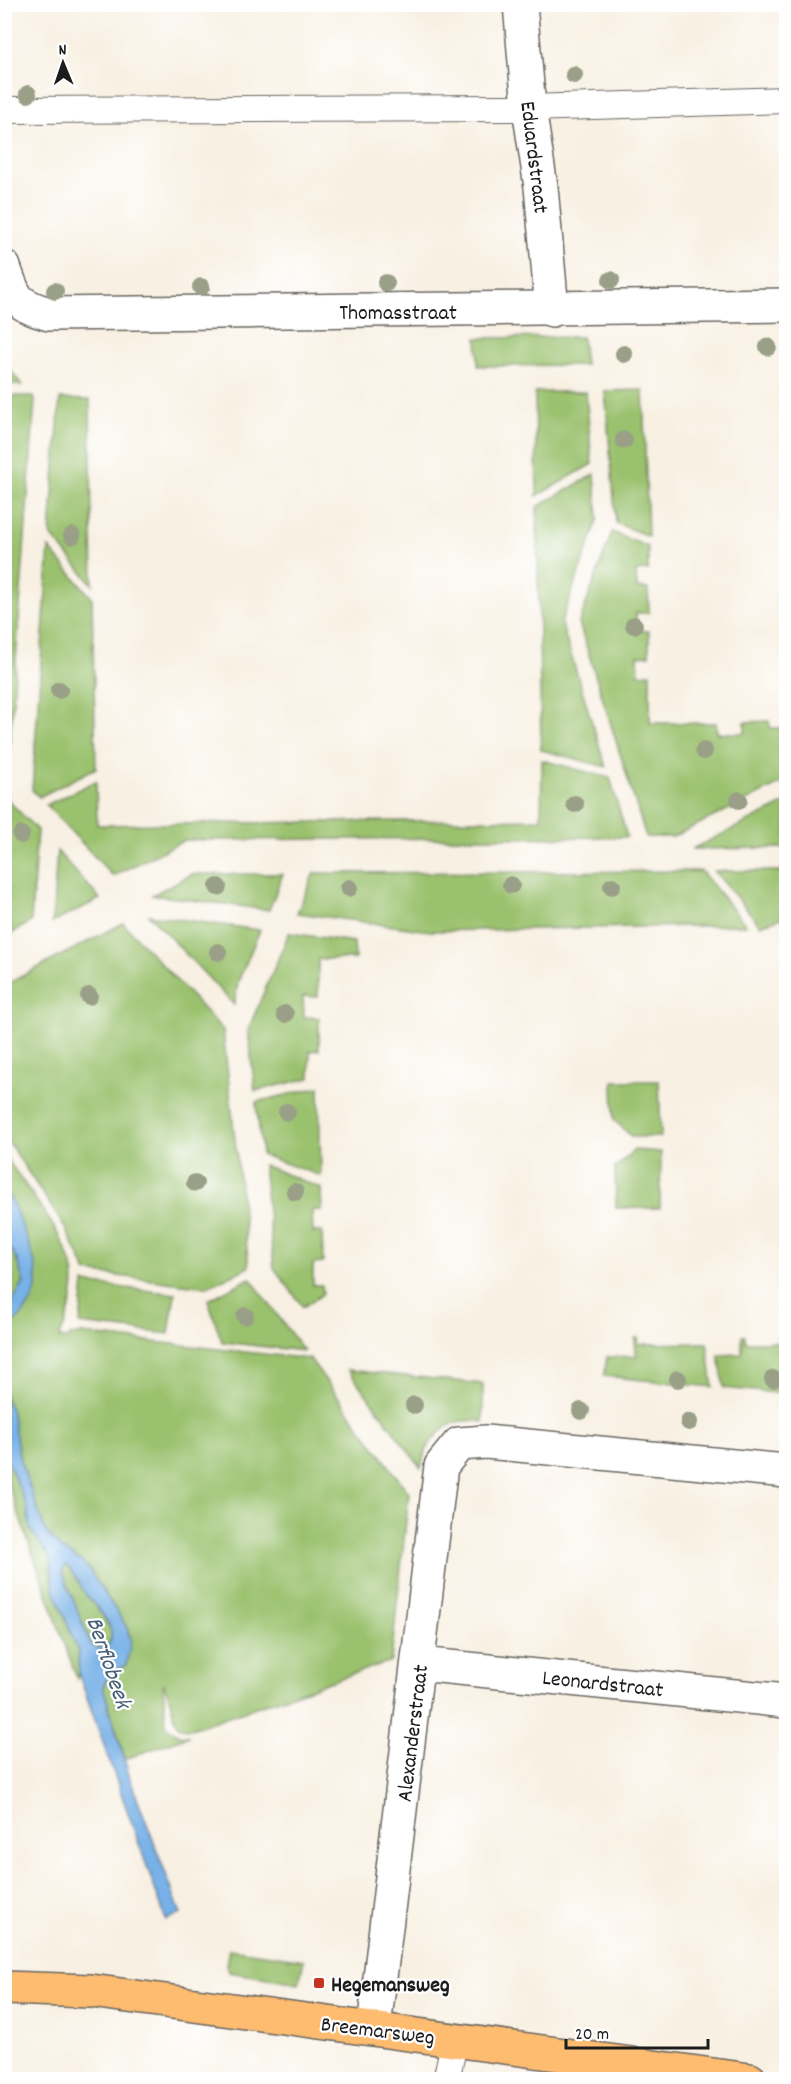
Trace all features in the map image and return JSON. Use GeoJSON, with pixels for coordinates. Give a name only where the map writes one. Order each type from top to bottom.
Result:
{"type":"FeatureCollection","features":[{"type":"Feature","properties":{"kind":"main road","name":"Breemarsweg"},"geometry":{"type":"LineString","coordinates":[[4,1988],[92,1991],[750,2079]]}},
{"type":"Feature","properties":{"kind":"street","name":"Eduardstraat"},"geometry":{"type":"LineString","coordinates":[[520,4],[529,108],[542,187],[552,310]]}},
{"type":"Feature","properties":{"kind":"street","name":"Thomasstraat"},"geometry":{"type":"LineString","coordinates":[[9,282],[30,308],[49,314],[552,310],[786,305]]}},
{"type":"Feature","properties":{"kind":"street","name":"Alexanderstraat"},"geometry":{"type":"LineString","coordinates":[[375,2028],[441,1466],[459,1444],[486,1442],[786,1471]]}},
{"type":"Feature","properties":{"kind":"street","name":"Leonardstraat"},"geometry":{"type":"LineString","coordinates":[[419,1664],[786,1701]]}},
{"type":"Feature","properties":{"kind":"lane"},"geometry":{"type":"LineString","coordinates":[[4,110],[529,108],[786,99]]}},
{"type":"Feature","properties":{"kind":"lane"},"geometry":{"type":"LineString","coordinates":[[446,2079],[455,2039]]}},
{"type":"Feature","properties":{"kind":"green space"},"geometry":{"type":"Polygon","coordinates":[[[582,337],[585,365],[478,366],[477,338],[582,337]]]}},
{"type":"Feature","properties":{"kind":"green space"},"geometry":{"type":"Polygon","coordinates":[[[5,364],[22,385],[5,384],[5,364]]]}},
{"type":"Feature","properties":{"kind":"green space"},"geometry":{"type":"Polygon","coordinates":[[[643,390],[648,536],[616,523],[605,391],[643,390]]]}},
{"type":"Feature","properties":{"kind":"green space"},"geometry":{"type":"Polygon","coordinates":[[[535,392],[586,392],[592,464],[537,496],[535,392]]]}},
{"type":"Feature","properties":{"kind":"green space"},"geometry":{"type":"Polygon","coordinates":[[[5,396],[32,396],[35,400],[6,798],[37,830],[31,922],[5,937],[5,396]]]}},
{"type":"Feature","properties":{"kind":"green space"},"geometry":{"type":"Polygon","coordinates":[[[60,399],[90,400],[93,585],[50,534],[60,399]]]}},
{"type":"Feature","properties":{"kind":"green space"},"geometry":{"type":"Polygon","coordinates":[[[595,474],[598,520],[561,623],[606,767],[541,750],[537,507],[595,474]]]}},
{"type":"Feature","properties":{"kind":"green space"},"geometry":{"type":"Polygon","coordinates":[[[612,532],[648,547],[648,570],[636,571],[637,588],[648,589],[649,613],[636,613],[636,630],[649,631],[649,655],[638,656],[639,674],[650,673],[650,723],[716,723],[717,733],[745,733],[745,722],[769,721],[770,728],[786,728],[786,781],[673,837],[646,837],[579,623],[612,532]]]}},
{"type":"Feature","properties":{"kind":"green space"},"geometry":{"type":"Polygon","coordinates":[[[49,548],[92,598],[96,768],[39,797],[32,790],[49,548]]]}},
{"type":"Feature","properties":{"kind":"green space"},"geometry":{"type":"Polygon","coordinates":[[[542,760],[610,778],[627,837],[185,840],[113,876],[46,805],[96,781],[97,825],[541,819],[542,760]]]}},
{"type":"Feature","properties":{"kind":"green space"},"geometry":{"type":"Polygon","coordinates":[[[786,803],[786,848],[692,849],[786,803]]]}},
{"type":"Feature","properties":{"kind":"green space"},"geometry":{"type":"Polygon","coordinates":[[[57,851],[100,899],[52,923],[57,851]]]}},
{"type":"Feature","properties":{"kind":"green space"},"geometry":{"type":"Polygon","coordinates":[[[701,871],[746,925],[430,931],[297,913],[314,873],[701,871]]]}},
{"type":"Feature","properties":{"kind":"green space"},"geometry":{"type":"Polygon","coordinates":[[[714,871],[786,871],[786,917],[760,925],[714,871]]]}},
{"type":"Feature","properties":{"kind":"green space"},"geometry":{"type":"Polygon","coordinates":[[[192,874],[283,874],[269,910],[152,895],[192,874]]]}},
{"type":"Feature","properties":{"kind":"green space"},"geometry":{"type":"Polygon","coordinates":[[[149,915],[260,930],[238,982],[234,1005],[149,915]]]}},
{"type":"Feature","properties":{"kind":"green space"},"geometry":{"type":"Polygon","coordinates":[[[123,923],[223,1030],[249,1267],[207,1287],[87,1272],[64,1226],[5,1137],[5,985],[123,923]]]}},
{"type":"Feature","properties":{"kind":"green space"},"geometry":{"type":"Polygon","coordinates":[[[289,933],[354,942],[355,959],[318,959],[318,997],[303,996],[304,1017],[319,1018],[319,1050],[310,1051],[310,1078],[255,1091],[248,1030],[289,933]]]}},
{"type":"Feature","properties":{"kind":"green space"},"geometry":{"type":"Polygon","coordinates":[[[613,1081],[659,1081],[661,1137],[632,1137],[614,1120],[613,1081]]]}},
{"type":"Feature","properties":{"kind":"green space"},"geometry":{"type":"Polygon","coordinates":[[[319,1087],[321,1176],[262,1155],[256,1102],[319,1087]]]}},
{"type":"Feature","properties":{"kind":"green space"},"geometry":{"type":"Polygon","coordinates":[[[634,1150],[661,1152],[660,1208],[616,1208],[615,1168],[634,1150]]]}},
{"type":"Feature","properties":{"kind":"green space"},"geometry":{"type":"Polygon","coordinates":[[[4,1154],[52,1224],[72,1266],[73,1293],[66,1322],[59,1338],[68,1339],[71,1335],[82,1334],[310,1359],[409,1493],[391,1661],[191,1729],[180,1728],[163,1683],[166,1726],[179,1735],[189,1736],[125,1759],[103,1687],[108,1676],[115,1673],[131,1640],[126,1626],[90,1571],[82,1562],[60,1548],[45,1530],[20,1460],[11,1409],[5,1397],[5,1330],[30,1303],[31,1250],[5,1189],[4,1154]]]}},
{"type":"Feature","properties":{"kind":"green space"},"geometry":{"type":"Polygon","coordinates":[[[263,1165],[321,1188],[322,1210],[312,1210],[313,1232],[322,1232],[323,1263],[313,1264],[313,1285],[322,1285],[323,1294],[303,1307],[274,1268],[263,1165]]]}},
{"type":"Feature","properties":{"kind":"green space"},"geometry":{"type":"Polygon","coordinates":[[[4,1238],[17,1260],[24,1283],[11,1304],[7,1290],[11,1273],[5,1257],[4,1238]]]}},
{"type":"Feature","properties":{"kind":"green space"},"geometry":{"type":"Polygon","coordinates":[[[250,1278],[304,1351],[222,1342],[208,1300],[250,1278]]]}},
{"type":"Feature","properties":{"kind":"green space"},"geometry":{"type":"Polygon","coordinates":[[[84,1283],[175,1294],[169,1334],[80,1324],[84,1283]]]}},
{"type":"Feature","properties":{"kind":"green space"},"geometry":{"type":"Polygon","coordinates":[[[742,1336],[745,1336],[746,1342],[786,1342],[786,1394],[724,1388],[719,1355],[742,1354],[742,1336]]]}},
{"type":"Feature","properties":{"kind":"green space"},"geometry":{"type":"Polygon","coordinates":[[[635,1338],[638,1338],[639,1344],[707,1343],[713,1387],[604,1376],[607,1357],[636,1356],[635,1338]]]}},
{"type":"Feature","properties":{"kind":"green space"},"geometry":{"type":"Polygon","coordinates":[[[348,1370],[483,1384],[483,1422],[460,1422],[442,1430],[429,1446],[421,1468],[348,1370]]]}},
{"type":"Feature","properties":{"kind":"green space"},"geometry":{"type":"Polygon","coordinates":[[[4,1451],[27,1507],[32,1529],[50,1557],[53,1585],[72,1632],[79,1657],[77,1679],[5,1476],[4,1451]]]}},
{"type":"Feature","properties":{"kind":"green space"},"geometry":{"type":"Polygon","coordinates":[[[66,1565],[105,1619],[111,1632],[108,1645],[98,1648],[91,1645],[62,1571],[66,1565]]]}},
{"type":"Feature","properties":{"kind":"green space"},"geometry":{"type":"Polygon","coordinates":[[[229,1949],[304,1960],[299,1983],[229,1972],[226,1965],[229,1949]]]}},
{"type":"Feature","properties":{"kind":"water"},"geometry":{"type":"Polygon","coordinates":[[[5,1189],[30,1247],[37,1273],[37,1285],[28,1307],[5,1330],[5,1257],[9,1271],[11,1304],[24,1283],[17,1260],[5,1238],[5,1189]]]}},
{"type":"Feature","properties":{"kind":"water","name":"Berflobeek"},"geometry":{"type":"Polygon","coordinates":[[[4,1397],[11,1409],[20,1460],[45,1530],[60,1548],[82,1562],[90,1571],[126,1626],[131,1640],[126,1665],[108,1676],[103,1687],[130,1779],[181,1914],[166,1920],[79,1675],[78,1651],[54,1589],[50,1557],[30,1529],[27,1507],[6,1457],[4,1397]],[[66,1565],[62,1571],[91,1645],[98,1648],[108,1645],[111,1632],[106,1619],[66,1565]]]}},
{"type":"Feature","properties":{"kind":"place","name":"Hegemansweg"},"geometry":{"type":"Point","coordinates":[319,1983]}}]}
